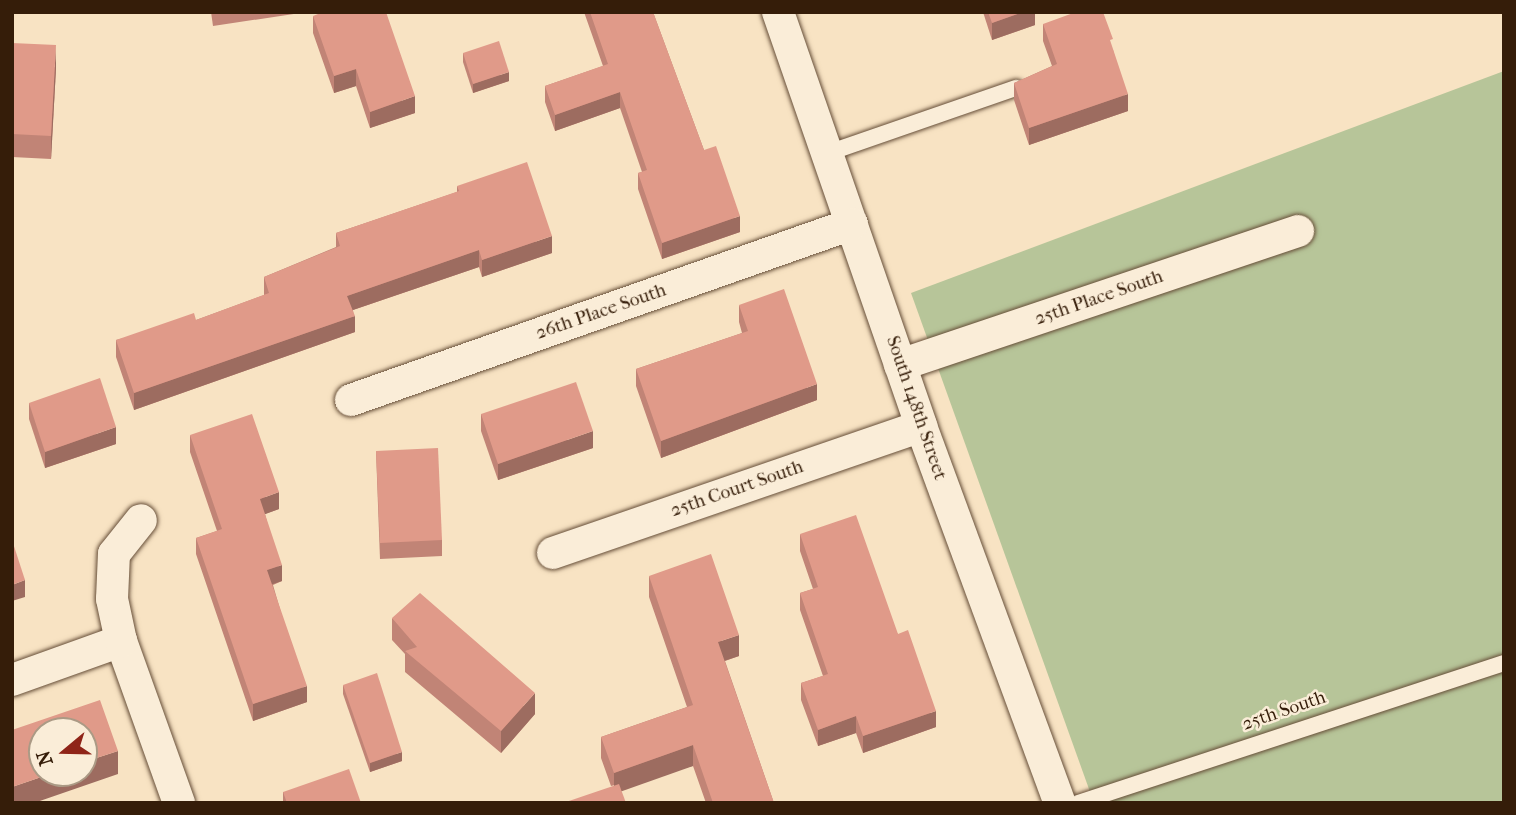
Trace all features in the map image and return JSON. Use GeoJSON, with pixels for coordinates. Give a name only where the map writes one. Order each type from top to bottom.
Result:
{"type":"FeatureCollection","features":[{"type":"Feature","properties":{"kind":"street","name":"South 148th Street"},"geometry":{"type":"LineString","coordinates":[[778,12],[921,425],[1060,803]]}},
{"type":"Feature","properties":{"kind":"street","name":"26th Place South"},"geometry":{"type":"LineString","coordinates":[[351,400],[852,224]]}},
{"type":"Feature","properties":{"kind":"street","name":"25th Place South"},"geometry":{"type":"LineString","coordinates":[[900,365],[1298,231]]}},
{"type":"Feature","properties":{"kind":"street","name":"25th Court South"},"geometry":{"type":"LineString","coordinates":[[553,553],[921,425]]}},
{"type":"Feature","properties":{"kind":"street"},"geometry":{"type":"LineString","coordinates":[[141,520],[114,554],[112,599],[121,641],[179,803]]}},
{"type":"Feature","properties":{"kind":"street"},"geometry":{"type":"LineString","coordinates":[[12,680],[121,641]]}},
{"type":"Feature","properties":{"kind":"lane"},"geometry":{"type":"LineString","coordinates":[[828,153],[1016,88]]}},
{"type":"Feature","properties":{"kind":"lane","name":"25th South"},"geometry":{"type":"LineString","coordinates":[[1078,803],[1504,663]]}},
{"type":"Feature","properties":{"kind":"green space"},"geometry":{"type":"Polygon","coordinates":[[[1504,71],[1504,803],[1094,803],[911,293],[1504,71]]]}},
{"type":"Feature","properties":{"kind":"building"},"geometry":{"type":"Polygon","coordinates":[[[323,12],[386,12],[415,96],[370,112],[356,69],[334,76],[313,16],[323,12]]]}},
{"type":"Feature","properties":{"kind":"building"},"geometry":{"type":"Polygon","coordinates":[[[590,12],[653,12],[704,150],[716,146],[740,216],[662,243],[638,173],[647,170],[620,92],[555,115],[545,86],[608,64],[590,12]]]}},
{"type":"Feature","properties":{"kind":"building"},"geometry":{"type":"Polygon","coordinates":[[[988,12],[1023,12],[992,23],[988,12]]]}},
{"type":"Feature","properties":{"kind":"building"},"geometry":{"type":"Polygon","coordinates":[[[1076,12],[1103,12],[1128,94],[1029,128],[1014,83],[1057,64],[1043,24],[1076,12]]]}},
{"type":"Feature","properties":{"kind":"building"},"geometry":{"type":"Polygon","coordinates":[[[499,41],[509,72],[473,84],[463,53],[499,41]]]}},
{"type":"Feature","properties":{"kind":"building"},"geometry":{"type":"Polygon","coordinates":[[[12,43],[56,45],[51,136],[12,134],[12,43]]]}},
{"type":"Feature","properties":{"kind":"building"},"geometry":{"type":"Polygon","coordinates":[[[527,162],[552,236],[482,260],[479,250],[347,296],[355,316],[134,393],[116,340],[194,313],[196,320],[269,293],[264,277],[340,246],[336,233],[459,191],[457,186],[527,162]]]}},
{"type":"Feature","properties":{"kind":"building"},"geometry":{"type":"Polygon","coordinates":[[[784,289],[817,384],[661,441],[636,369],[748,331],[739,305],[784,289]]]}},
{"type":"Feature","properties":{"kind":"building"},"geometry":{"type":"Polygon","coordinates":[[[100,378],[116,427],[45,452],[29,403],[100,378]]]}},
{"type":"Feature","properties":{"kind":"building"},"geometry":{"type":"Polygon","coordinates":[[[576,382],[593,431],[498,464],[481,414],[576,382]]]}},
{"type":"Feature","properties":{"kind":"building"},"geometry":{"type":"Polygon","coordinates":[[[252,414],[279,492],[260,499],[282,565],[267,570],[307,686],[253,704],[196,538],[222,529],[190,435],[252,414]]]}},
{"type":"Feature","properties":{"kind":"building"},"geometry":{"type":"Polygon","coordinates":[[[438,448],[442,540],[380,543],[376,451],[438,448]]]}},
{"type":"Feature","properties":{"kind":"building"},"geometry":{"type":"Polygon","coordinates":[[[856,515],[898,634],[908,630],[936,711],[863,736],[856,716],[818,730],[801,683],[828,674],[800,593],[818,587],[800,534],[856,515]]]}},
{"type":"Feature","properties":{"kind":"building"},"geometry":{"type":"Polygon","coordinates":[[[12,540],[25,580],[12,585],[12,540]]]}},
{"type":"Feature","properties":{"kind":"building"},"geometry":{"type":"Polygon","coordinates":[[[711,554],[739,635],[718,642],[774,803],[713,803],[693,745],[614,773],[601,737],[693,705],[649,576],[711,554]]]}},
{"type":"Feature","properties":{"kind":"building"},"geometry":{"type":"Polygon","coordinates":[[[420,593],[535,693],[501,731],[405,651],[417,647],[392,618],[420,593]]]}},
{"type":"Feature","properties":{"kind":"building"},"geometry":{"type":"Polygon","coordinates":[[[377,673],[402,752],[370,763],[343,685],[377,673]]]}},
{"type":"Feature","properties":{"kind":"building"},"geometry":{"type":"Polygon","coordinates":[[[100,700],[118,751],[98,757],[98,717],[50,717],[100,700]]]}},
{"type":"Feature","properties":{"kind":"building"},"geometry":{"type":"Polygon","coordinates":[[[28,725],[28,782],[12,787],[12,730],[28,725]]]}},
{"type":"Feature","properties":{"kind":"building"},"geometry":{"type":"Polygon","coordinates":[[[349,769],[361,803],[287,803],[283,792],[349,769]]]}},
{"type":"Feature","properties":{"kind":"building"},"geometry":{"type":"Polygon","coordinates":[[[619,784],[626,803],[563,803],[619,784]]]}}]}
